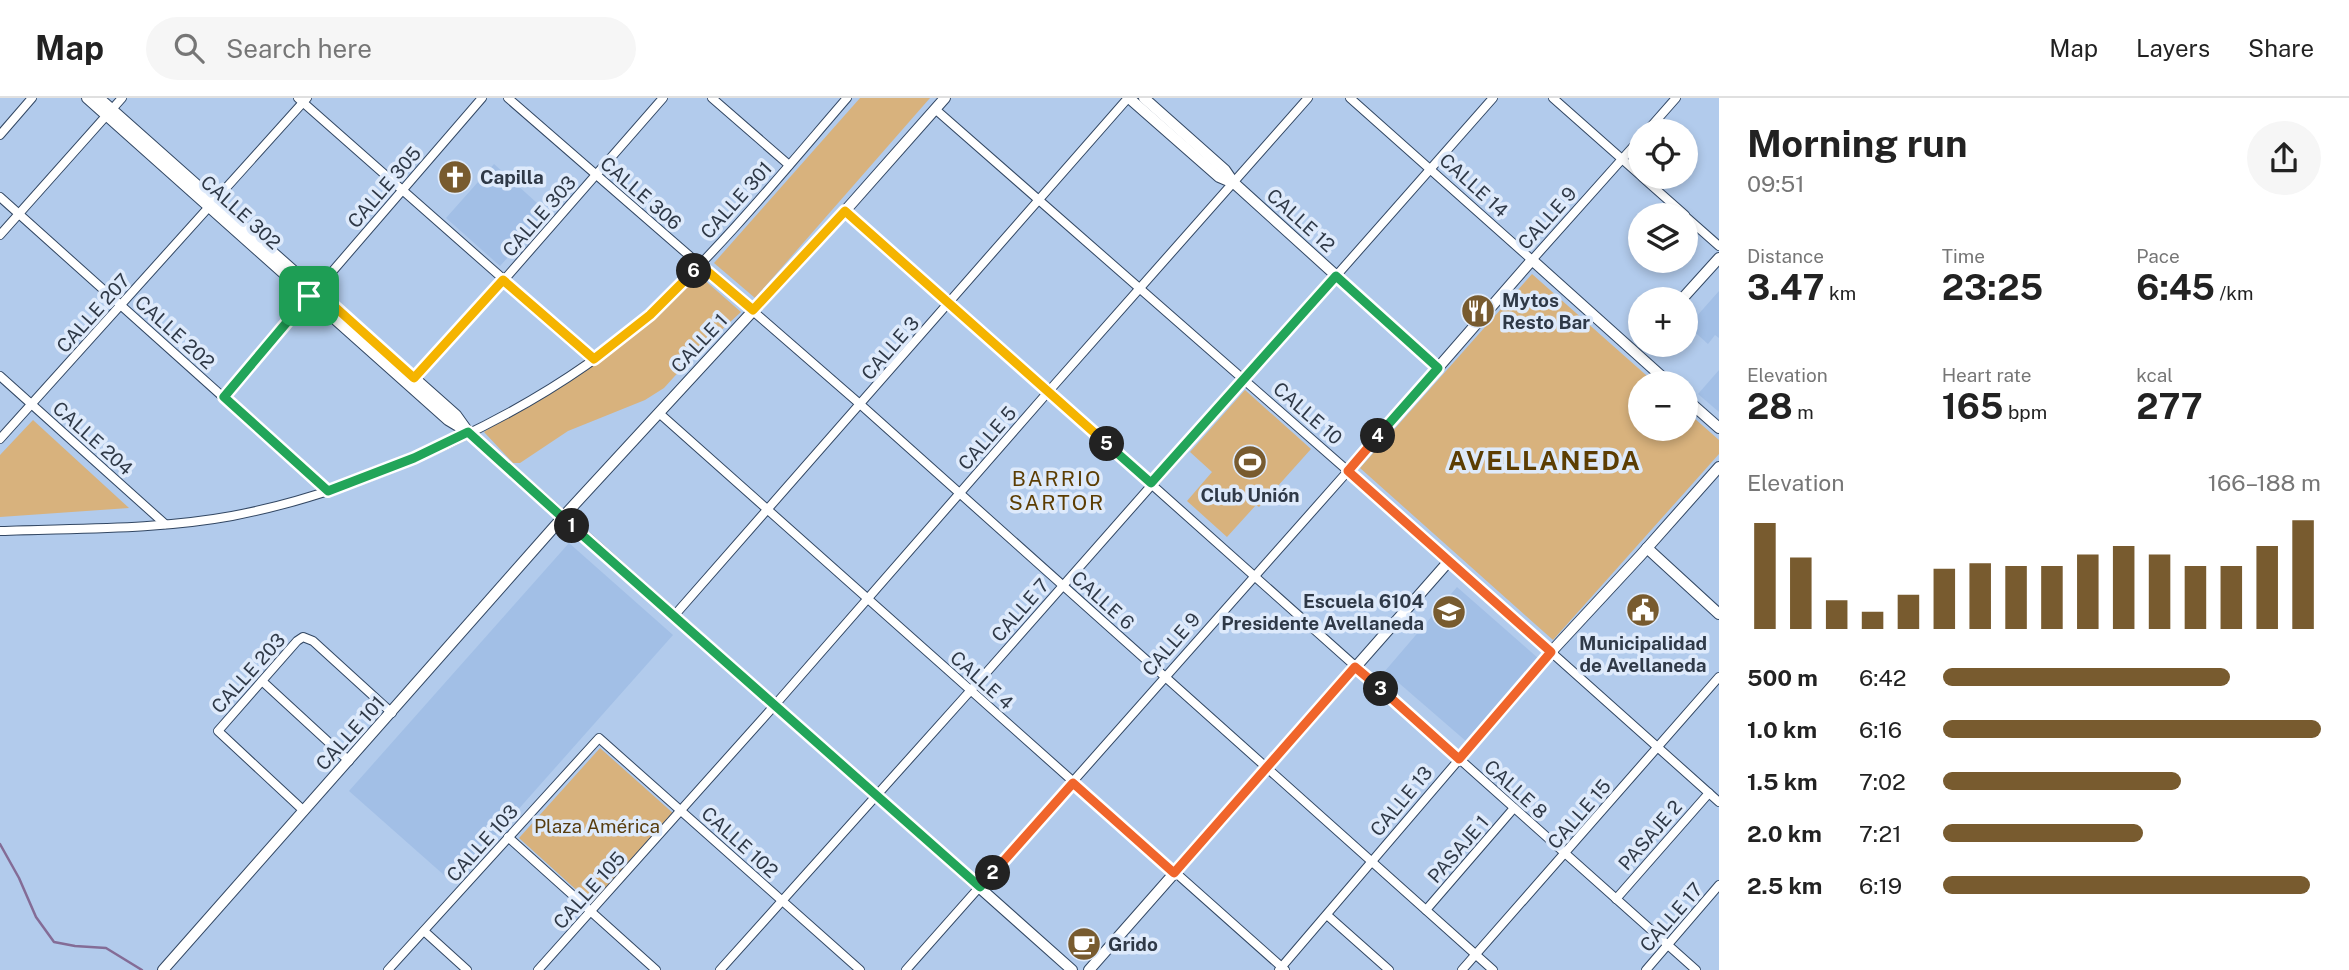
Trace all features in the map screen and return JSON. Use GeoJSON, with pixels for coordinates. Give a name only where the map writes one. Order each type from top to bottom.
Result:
{"type":"FeatureCollection","features":[{"type":"Feature","properties":{"kind":"street"},"geometry":{"type":"LineString","coordinates":[[0,135],[32,98]]}},
{"type":"Feature","properties":{"kind":"street","name":"CALLE 302"},"geometry":{"type":"LineString","coordinates":[[87,98],[109,112],[411,381],[448,420],[468,432],[1072,970]]}},
{"type":"Feature","properties":{"kind":"street","name":"CALLE 302"},"geometry":{"type":"LineString","coordinates":[[99,98],[109,112]]}},
{"type":"Feature","properties":{"kind":"street"},"geometry":{"type":"LineString","coordinates":[[0,235],[122,98]]}},
{"type":"Feature","properties":{"kind":"street","name":"CALLE 305"},"geometry":{"type":"LineString","coordinates":[[224,397],[482,98]]}},
{"type":"Feature","properties":{"kind":"street","name":"CALLE 306"},"geometry":{"type":"LineString","coordinates":[[508,98],[753,310]]}},
{"type":"Feature","properties":{"kind":"street","name":"CALLE 303"},"geometry":{"type":"LineString","coordinates":[[411,381],[663,98]]}},
{"type":"Feature","properties":{"kind":"street"},"geometry":{"type":"LineString","coordinates":[[712,98],[789,165]]}},
{"type":"Feature","properties":{"kind":"street","name":"CALLE 301"},"geometry":{"type":"LineString","coordinates":[[0,531],[165,524],[232,516],[328,491],[414,458],[468,432],[532,399],[594,359],[650,315],[700,265],[847,98]]}},
{"type":"Feature","properties":{"kind":"street","name":"CALLE 1"},"geometry":{"type":"LineString","coordinates":[[562,518],[845,211],[945,98]]}},
{"type":"Feature","properties":{"kind":"street","name":"CALLE 12"},"geometry":{"type":"LineString","coordinates":[[1128,98],[1219,177],[1234,183]]}},
{"type":"Feature","properties":{"kind":"street","name":"CALLE 3"},"geometry":{"type":"LineString","coordinates":[[673,617],[1128,98]]}},
{"type":"Feature","properties":{"kind":"street","name":"CALLE 12"},"geometry":{"type":"LineString","coordinates":[[1144,98],[1438,368]]}},
{"type":"Feature","properties":{"kind":"street","name":"CALLE 5"},"geometry":{"type":"LineString","coordinates":[[774,706],[1308,98]]}},
{"type":"Feature","properties":{"kind":"street","name":"CALLE 14"},"geometry":{"type":"LineString","coordinates":[[1350,98],[1532,260],[1628,341]]}},
{"type":"Feature","properties":{"kind":"street","name":"CALLE 7"},"geometry":{"type":"LineString","coordinates":[[720,970],[1493,98]]}},
{"type":"Feature","properties":{"kind":"street"},"geometry":{"type":"LineString","coordinates":[[1553,98],[1628,164]]}},
{"type":"Feature","properties":{"kind":"street"},"geometry":{"type":"LineString","coordinates":[[1658,119],[1676,98]]}},
{"type":"Feature","properties":{"kind":"street"},"geometry":{"type":"LineString","coordinates":[[302,99],[594,359]]}},
{"type":"Feature","properties":{"kind":"street","name":"CALLE 207"},"geometry":{"type":"LineString","coordinates":[[0,439],[212,204],[302,99]]}},
{"type":"Feature","properties":{"kind":"street","name":"CALLE 10"},"geometry":{"type":"LineString","coordinates":[[935,109],[1348,471],[1719,802]]}},
{"type":"Feature","properties":{"kind":"street","name":"CALLE 9"},"geometry":{"type":"LineString","coordinates":[[906,970],[1628,152]]}},
{"type":"Feature","properties":{"kind":"street"},"geometry":{"type":"LineString","coordinates":[[1655,189],[1671,203]]}},
{"type":"Feature","properties":{"kind":"street","name":"CALLE 202"},"geometry":{"type":"LineString","coordinates":[[0,197],[328,491]]}},
{"type":"Feature","properties":{"kind":"street","name":"CALLE 8"},"geometry":{"type":"LineString","coordinates":[[845,211],[1696,970]]}},
{"type":"Feature","properties":{"kind":"street"},"geometry":{"type":"LineString","coordinates":[[1698,227],[1719,246]]}},
{"type":"Feature","properties":{"kind":"street"},"geometry":{"type":"LineString","coordinates":[[1693,287],[1719,258]]}},
{"type":"Feature","properties":{"kind":"street","name":"CALLE 6"},"geometry":{"type":"LineString","coordinates":[[753,310],[1493,970]]}},
{"type":"Feature","properties":{"kind":"street","name":"CALLE 14"},"geometry":{"type":"LineString","coordinates":[[1645,357],[1658,371]]}},
{"type":"Feature","properties":{"kind":"street","name":"CALLE 204"},"geometry":{"type":"LineString","coordinates":[[0,376],[165,524]]}},
{"type":"Feature","properties":{"kind":"street"},"geometry":{"type":"LineString","coordinates":[[1698,409],[1719,428]]}},
{"type":"Feature","properties":{"kind":"street","name":"CALLE 4"},"geometry":{"type":"LineString","coordinates":[[659,413],[1282,969]]}},
{"type":"Feature","properties":{"kind":"street","name":"CALLE 13"},"geometry":{"type":"LineString","coordinates":[[1282,969],[1551,652],[1719,467]]}},
{"type":"Feature","properties":{"kind":"street","name":"CALLE 101"},"geometry":{"type":"LineString","coordinates":[[163,970],[562,518]]}},
{"type":"Feature","properties":{"kind":"street"},"geometry":{"type":"LineString","coordinates":[[1647,548],[1719,614]]}},
{"type":"Feature","properties":{"kind":"street"},"geometry":{"type":"LineString","coordinates":[[1089,970],[1448,561]]}},
{"type":"Feature","properties":{"kind":"street","name":"CALLE 203"},"geometry":{"type":"LineString","coordinates":[[304,811],[218,731],[297,641],[303,638],[313,641],[392,713]]}},
{"type":"Feature","properties":{"kind":"street","name":"CALLE 15"},"geometry":{"type":"LineString","coordinates":[[1462,970],[1719,677]]}},
{"type":"Feature","properties":{"kind":"street"},"geometry":{"type":"LineString","coordinates":[[262,681],[349,761]]}},
{"type":"Feature","properties":{"kind":"street","name":"CALLE 105"},"geometry":{"type":"LineString","coordinates":[[538,970],[774,706]]}},
{"type":"Feature","properties":{"kind":"street","name":"CALLE 102"},"geometry":{"type":"LineString","coordinates":[[599,737],[860,970]]}},
{"type":"Feature","properties":{"kind":"street","name":"CALLE 103"},"geometry":{"type":"LineString","coordinates":[[388,970],[599,737]]}},
{"type":"Feature","properties":{"kind":"street","name":"PASAJE 2"},"geometry":{"type":"LineString","coordinates":[[1616,899],[1709,793]]}},
{"type":"Feature","properties":{"kind":"street","name":"PASAJE 1"},"geometry":{"type":"LineString","coordinates":[[1426,910],[1514,808]]}},
{"type":"Feature","properties":{"kind":"street"},"geometry":{"type":"LineString","coordinates":[[508,838],[656,970]]}},
{"type":"Feature","properties":{"kind":"street","name":"CALLE 17"},"geometry":{"type":"LineString","coordinates":[[1646,970],[1719,885]]}},
{"type":"Feature","properties":{"kind":"street"},"geometry":{"type":"LineString","coordinates":[[1327,915],[1389,970]]}},
{"type":"Feature","properties":{"kind":"street"},"geometry":{"type":"LineString","coordinates":[[424,931],[467,970]]}},
{"type":"Feature","properties":{"kind":"shaded area"},"geometry":{"type":"Polygon","coordinates":[[[494,164],[548,213],[500,266],[446,218],[494,164]]]}},
{"type":"Feature","properties":{"kind":"shaded area"},"geometry":{"type":"Polygon","coordinates":[[[1719,291],[1719,338],[1715,335],[1708,344],[1698,335],[1698,315],[1719,291]]]}},
{"type":"Feature","properties":{"kind":"shaded area"},"geometry":{"type":"Polygon","coordinates":[[[1719,370],[1719,412],[1698,394],[1719,370]]]}},
{"type":"Feature","properties":{"kind":"shaded area"},"geometry":{"type":"Polygon","coordinates":[[[569,543],[673,635],[453,883],[349,791],[569,543]]]}},
{"type":"Feature","properties":{"kind":"shaded area"},"geometry":{"type":"Polygon","coordinates":[[[1457,587],[1539,659],[1467,742],[1385,671],[1457,587]]]}},
{"type":"Feature","properties":{"kind":"green space"},"geometry":{"type":"Polygon","coordinates":[[[860,98],[930,98],[755,298],[714,263],[860,98]]]}},
{"type":"Feature","properties":{"kind":"green space"},"geometry":{"type":"Polygon","coordinates":[[[1532,274],[1641,371],[1628,371],[1628,441],[1698,441],[1698,421],[1719,440],[1719,454],[1553,640],[1360,468],[1532,274]]]}},
{"type":"Feature","properties":{"kind":"green space"},"geometry":{"type":"Polygon","coordinates":[[[701,277],[741,312],[693,356],[664,388],[645,400],[568,431],[520,463],[513,463],[484,432],[701,277]]]}},
{"type":"Feature","properties":{"kind":"green space","name":"Club Unión"},"geometry":{"type":"Polygon","coordinates":[[[1245,390],[1311,449],[1259,507],[1256,505],[1227,537],[1187,501],[1212,472],[1190,452],[1245,390]]]}},
{"type":"Feature","properties":{"kind":"green space"},"geometry":{"type":"Polygon","coordinates":[[[33,420],[129,508],[0,517],[0,455],[33,420]]]}},
{"type":"Feature","properties":{"kind":"green space","name":"Plaza América"},"geometry":{"type":"Polygon","coordinates":[[[600,748],[674,814],[593,905],[519,838],[600,748]]]}},
{"type":"Feature","properties":{"kind":"waterway"},"geometry":{"type":"LineString","coordinates":[[0,844],[36,917],[54,942],[106,948],[142,970]]}},
{"type":"Feature","properties":{"kind":"place","name":"Capilla"},"geometry":{"type":"Point","coordinates":[455,177]}},
{"type":"Feature","properties":{"kind":"place","name":"Mytos Resto Bar"},"geometry":{"type":"Point","coordinates":[1478,311]}},
{"type":"Feature","properties":{"kind":"place","name":"Club Unión"},"geometry":{"type":"Point","coordinates":[1250,462]}},
{"type":"Feature","properties":{"kind":"place","name":"Municipalidad de Avellaneda"},"geometry":{"type":"Point","coordinates":[1643,610]}},
{"type":"Feature","properties":{"kind":"place","name":"Escuela 6104 Presidente Avellaneda"},"geometry":{"type":"Point","coordinates":[1449,612]}},
{"type":"Feature","properties":{"kind":"place","name":"Grido"},"geometry":{"type":"Point","coordinates":[1084,944]}},
{"type":"Feature","properties":{"kind":"district","name":"AVELLANEDA"},"geometry":{"type":"Point","coordinates":[1545,461]}},
{"type":"Feature","properties":{"kind":"district","name":"BARRIO SARTOR"},"geometry":{"type":"Point","coordinates":[1057,491]}},
{"type":"Feature","properties":{"kind":"route"},"geometry":{"type":"LineString","coordinates":[[845,211],[1151,483],[1336,276],[1438,368],[1348,471],[1551,652],[1459,759],[1355,667],[1174,873],[1073,783],[980,887],[468,432],[377,474],[328,491],[224,397],[309,296],[315,289],[414,378],[503,280],[594,359],[650,315],[700,265],[753,310],[845,211]]}}]}
